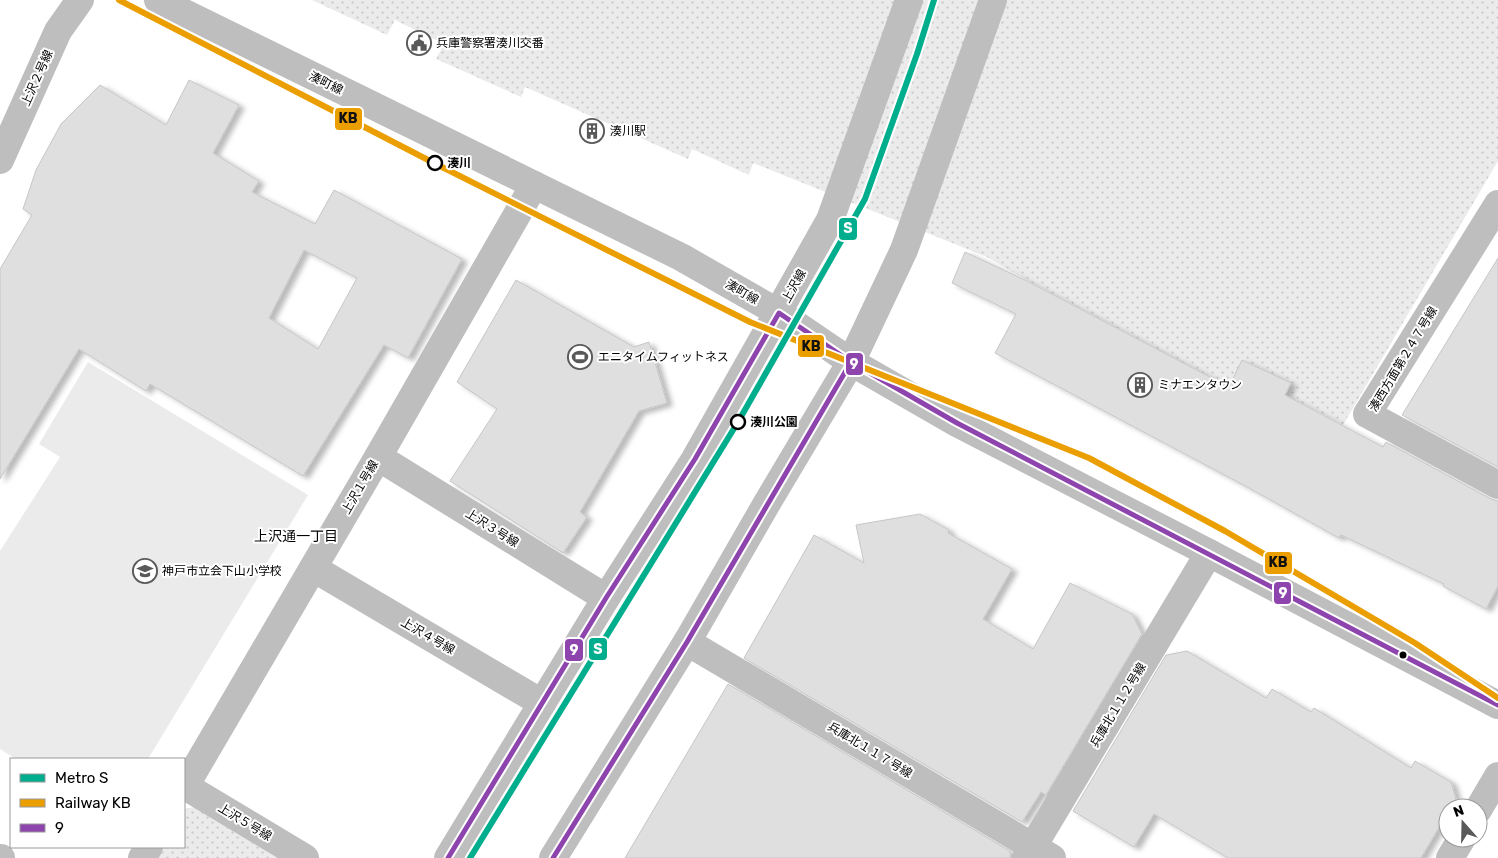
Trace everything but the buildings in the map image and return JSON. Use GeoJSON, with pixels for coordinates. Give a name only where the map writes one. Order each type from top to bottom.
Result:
{"type":"FeatureCollection","features":[{"type":"Feature","properties":{"kind":"street","name":"上沢２号線"},"geometry":{"type":"LineString","coordinates":[[0,160],[58,31],[80,0]]}},
{"type":"Feature","properties":{"kind":"street","name":"湊町線"},"geometry":{"type":"LineString","coordinates":[[158,0],[681,257],[779,313],[851,362],[957,423],[1498,705]]}},
{"type":"Feature","properties":{"kind":"street","name":"上沢線"},"geometry":{"type":"LineString","coordinates":[[448,858],[606,598],[695,459],[830,220],[910,0]]}},
{"type":"Feature","properties":{"kind":"street"},"geometry":{"type":"LineString","coordinates":[[553,858],[687,642],[851,362],[904,250],[993,0]]}},
{"type":"Feature","properties":{"kind":"street","name":"上沢１号線"},"geometry":{"type":"LineString","coordinates":[[185,785],[378,457],[534,185]]}},
{"type":"Feature","properties":{"kind":"street","name":"湊西方面第２４７号線"},"geometry":{"type":"LineString","coordinates":[[1498,204],[1367,414],[1498,485]]}},
{"type":"Feature","properties":{"kind":"street","name":"上沢３号線"},"geometry":{"type":"LineString","coordinates":[[378,457],[606,598]]}},
{"type":"Feature","properties":{"kind":"street","name":"兵庫北１１２号線"},"geometry":{"type":"LineString","coordinates":[[1037,854],[1209,553]]}},
{"type":"Feature","properties":{"kind":"street","name":"上沢４号線"},"geometry":{"type":"LineString","coordinates":[[313,568],[542,703]]}},
{"type":"Feature","properties":{"kind":"street","name":"兵庫北１１７号線"},"geometry":{"type":"LineString","coordinates":[[687,642],[1037,854]]}},
{"type":"Feature","properties":{"kind":"street"},"geometry":{"type":"LineString","coordinates":[[1485,798],[1498,776]]}},
{"type":"Feature","properties":{"kind":"street","name":"上沢５号線"},"geometry":{"type":"LineString","coordinates":[[185,788],[305,858]]}},
{"type":"Feature","properties":{"kind":"shaded area"},"geometry":{"type":"Polygon","coordinates":[[[312,0],[1498,0],[1498,161],[1343,425],[1296,400],[1286,417],[1032,283],[987,257],[753,163],[749,175],[692,149],[688,159],[525,87],[521,97],[436,59],[444,44],[395,20],[387,35],[312,0]]]}},
{"type":"Feature","properties":{"kind":"shaded area"},"geometry":{"type":"Polygon","coordinates":[[[88,362],[308,495],[149,758],[14,758],[0,749],[0,551],[60,457],[39,444],[88,362]]]}},
{"type":"Feature","properties":{"kind":"shaded area"},"geometry":{"type":"Polygon","coordinates":[[[195,807],[278,858],[152,858],[158,848],[185,848],[185,809],[195,807]]]}},
{"type":"Feature","properties":{"kind":"metro line","name":"S"},"geometry":{"type":"LineString","coordinates":[[470,858],[738,422],[865,199],[917,54],[934,0]]}},
{"type":"Feature","properties":{"kind":"rail line","name":"KB"},"geometry":{"type":"LineString","coordinates":[[119,0],[432,162],[750,322],[1089,458],[1225,531],[1415,643],[1498,698]]}},
{"type":"Feature","properties":{"kind":"transit line","name":"9"},"geometry":{"type":"LineString","coordinates":[[448,858],[606,598],[695,459],[779,313],[851,362],[957,423],[1498,705]]}},
{"type":"Feature","properties":{"kind":"transit line","name":"9"},"geometry":{"type":"LineString","coordinates":[[553,858],[687,642],[851,362]]}},
{"type":"Feature","properties":{"kind":"place","name":"兵庫警察署湊川交番"},"geometry":{"type":"Point","coordinates":[419,43]}},
{"type":"Feature","properties":{"kind":"place","name":"湊川駅"},"geometry":{"type":"Point","coordinates":[592,131]}},
{"type":"Feature","properties":{"kind":"place","name":"湊川"},"geometry":{"type":"Point","coordinates":[435,163]}},
{"type":"Feature","properties":{"kind":"place","name":"エニタイムフィットネス"},"geometry":{"type":"Point","coordinates":[580,357]}},
{"type":"Feature","properties":{"kind":"place","name":"ミナエンタウン"},"geometry":{"type":"Point","coordinates":[1140,385]}},
{"type":"Feature","properties":{"kind":"place","name":"湊川公園"},"geometry":{"type":"Point","coordinates":[738,422]}},
{"type":"Feature","properties":{"kind":"place","name":"神戸市立会下山小学校"},"geometry":{"type":"Point","coordinates":[145,571]}},
{"type":"Feature","properties":{"kind":"district","name":"上沢通一丁目"},"geometry":{"type":"Point","coordinates":[296,536]}}]}
